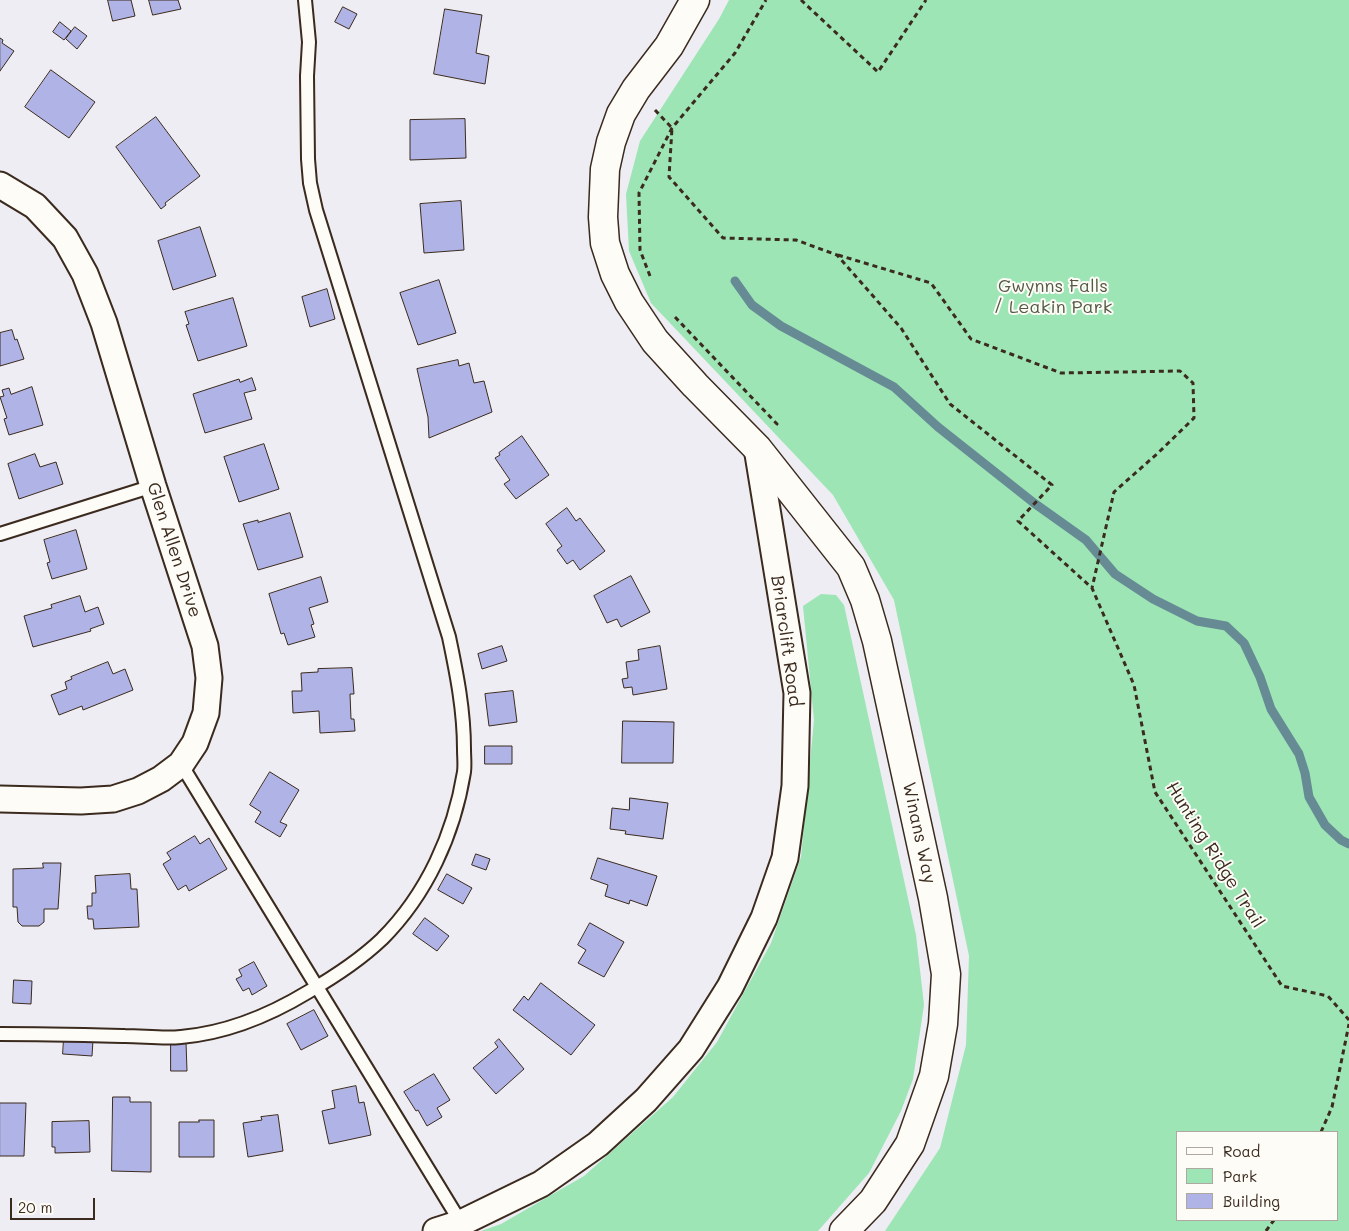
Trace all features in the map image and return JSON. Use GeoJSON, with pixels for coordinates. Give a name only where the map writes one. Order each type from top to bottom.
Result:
{"type":"FeatureCollection","features":[{"type":"Feature","properties":{"kind":"street"},"geometry":{"type":"LineString","coordinates":[[695,0],[669,46],[636,89],[621,114],[611,142],[605,169],[603,190],[605,243],[615,274],[629,302],[655,341],[694,385],[757,448]]}},
{"type":"Feature","properties":{"kind":"street","name":"Glen Allen Drive"},"geometry":{"type":"LineString","coordinates":[[0,185],[35,206],[65,238],[85,274],[104,323],[153,486],[205,646],[209,678],[206,713],[195,743],[181,764],[161,780],[138,791],[113,799],[80,801],[0,799]]}},
{"type":"Feature","properties":{"kind":"street","name":"Briarclift Road"},"geometry":{"type":"LineString","coordinates":[[436,1231],[461,1224],[541,1184],[598,1144],[646,1100],[691,1049],[730,987],[764,918],[785,858],[795,786],[796,693],[757,448]]}},
{"type":"Feature","properties":{"kind":"street","name":"Winans Way"},"geometry":{"type":"LineString","coordinates":[[757,448],[851,567],[865,600],[877,640],[933,898],[946,974],[943,1024],[934,1076],[910,1144],[873,1201],[844,1231]]}},
{"type":"Feature","properties":{"kind":"lane"},"geometry":{"type":"LineString","coordinates":[[0,1034],[181,1037],[249,1022],[282,1008],[348,966],[381,940],[403,915],[423,886],[443,850],[457,805],[464,770],[464,740],[458,682],[449,637],[319,219],[310,183],[308,159],[309,42],[305,0]]}},
{"type":"Feature","properties":{"kind":"lane"},"geometry":{"type":"LineString","coordinates":[[0,534],[153,486]]}},
{"type":"Feature","properties":{"kind":"lane"},"geometry":{"type":"LineString","coordinates":[[181,764],[461,1224]]}},
{"type":"Feature","properties":{"kind":"path"},"geometry":{"type":"LineString","coordinates":[[652,283],[640,250],[639,193],[672,128],[734,53],[766,0]]}},
{"type":"Feature","properties":{"kind":"path"},"geometry":{"type":"LineString","coordinates":[[802,0],[878,72],[926,0]]}},
{"type":"Feature","properties":{"kind":"path"},"geometry":{"type":"LineString","coordinates":[[636,89],[672,128]]}},
{"type":"Feature","properties":{"kind":"path","name":"Hunting Ridge Trail"},"geometry":{"type":"LineString","coordinates":[[672,128],[669,177],[723,238],[796,240],[837,255],[901,328],[950,404],[1052,485],[1018,521],[1092,588],[1134,685],[1155,792],[1282,986],[1328,996],[1349,1020]]}},
{"type":"Feature","properties":{"kind":"path"},"geometry":{"type":"LineString","coordinates":[[837,255],[931,283],[971,339],[1061,373],[1180,371],[1192,383],[1194,418],[1114,492],[1092,588]]}},
{"type":"Feature","properties":{"kind":"path"},"geometry":{"type":"LineString","coordinates":[[672,313],[777,424],[757,448]]}},
{"type":"Feature","properties":{"kind":"path"},"geometry":{"type":"LineString","coordinates":[[1321,1131],[1332,1106],[1349,1024]]}},
{"type":"Feature","properties":{"kind":"green space","name":"Gwynns Falls / Leakin Park"},"geometry":{"type":"Polygon","coordinates":[[[729,0],[1349,0],[1349,1231],[885,1231],[940,1148],[966,1045],[969,956],[894,600],[833,495],[651,303],[629,251],[626,194],[640,141],[719,19],[729,0]]]}},
{"type":"Feature","properties":{"kind":"green space"},"geometry":{"type":"Polygon","coordinates":[[[821,594],[836,595],[844,605],[916,935],[924,1005],[913,1079],[901,1111],[869,1173],[818,1231],[481,1231],[501,1224],[584,1176],[673,1097],[717,1042],[771,943],[801,857],[814,720],[803,606],[821,594]]]}},
{"type":"Feature","properties":{"kind":"building"},"geometry":{"type":"Polygon","coordinates":[[[108,0],[131,0],[135,16],[113,21],[108,0]]]}},
{"type":"Feature","properties":{"kind":"building"},"geometry":{"type":"Polygon","coordinates":[[[149,0],[178,0],[181,9],[153,15],[149,0]]]}},
{"type":"Feature","properties":{"kind":"building"},"geometry":{"type":"Polygon","coordinates":[[[343,7],[357,14],[349,29],[335,22],[343,7]]]}},
{"type":"Feature","properties":{"kind":"building"},"geometry":{"type":"Polygon","coordinates":[[[445,9],[482,15],[476,53],[489,56],[485,84],[434,74],[445,9]]]}},
{"type":"Feature","properties":{"kind":"building"},"geometry":{"type":"Polygon","coordinates":[[[60,22],[71,31],[64,40],[53,32],[60,22]]]}},
{"type":"Feature","properties":{"kind":"building"},"geometry":{"type":"Polygon","coordinates":[[[75,27],[87,36],[77,49],[66,39],[75,27]]]}},
{"type":"Feature","properties":{"kind":"building"},"geometry":{"type":"Polygon","coordinates":[[[0,38],[3,40],[2,43],[14,51],[0,71],[0,38]]]}},
{"type":"Feature","properties":{"kind":"building"},"geometry":{"type":"Polygon","coordinates":[[[51,70],[95,102],[69,138],[25,107],[51,70]]]}},
{"type":"Feature","properties":{"kind":"building"},"geometry":{"type":"Polygon","coordinates":[[[156,117],[200,176],[165,203],[166,205],[161,209],[116,147],[156,117]]]}},
{"type":"Feature","properties":{"kind":"building"},"geometry":{"type":"Polygon","coordinates":[[[465,119],[466,158],[410,160],[410,120],[465,119]]]}},
{"type":"Feature","properties":{"kind":"building"},"geometry":{"type":"Polygon","coordinates":[[[461,201],[464,250],[424,253],[420,204],[461,201]]]}},
{"type":"Feature","properties":{"kind":"building"},"geometry":{"type":"Polygon","coordinates":[[[200,227],[216,276],[173,290],[158,241],[200,227]]]}},
{"type":"Feature","properties":{"kind":"building"},"geometry":{"type":"Polygon","coordinates":[[[439,280],[456,333],[418,345],[400,293],[439,280]]]}},
{"type":"Feature","properties":{"kind":"building"},"geometry":{"type":"Polygon","coordinates":[[[327,289],[335,319],[310,327],[302,297],[327,289]]]}},
{"type":"Feature","properties":{"kind":"building"},"geometry":{"type":"Polygon","coordinates":[[[233,298],[247,346],[198,361],[186,325],[189,324],[185,312],[233,298]]]}},
{"type":"Feature","properties":{"kind":"building"},"geometry":{"type":"Polygon","coordinates":[[[12,330],[24,359],[0,366],[0,333],[12,330]]]}},
{"type":"Feature","properties":{"kind":"building"},"geometry":{"type":"Polygon","coordinates":[[[458,360],[459,366],[469,363],[474,383],[484,381],[492,412],[429,438],[428,417],[417,369],[458,360]]]}},
{"type":"Feature","properties":{"kind":"building"},"geometry":{"type":"Polygon","coordinates":[[[252,378],[256,390],[244,393],[252,419],[205,433],[193,394],[239,379],[240,382],[252,378]]]}},
{"type":"Feature","properties":{"kind":"building"},"geometry":{"type":"Polygon","coordinates":[[[32,387],[43,425],[9,435],[4,419],[7,418],[0,397],[4,396],[2,390],[9,388],[11,394],[32,387]]]}},
{"type":"Feature","properties":{"kind":"building"},"geometry":{"type":"Polygon","coordinates":[[[522,436],[549,475],[516,499],[504,484],[510,480],[495,458],[522,436]]]}},
{"type":"Feature","properties":{"kind":"building"},"geometry":{"type":"Polygon","coordinates":[[[264,444],[279,489],[239,502],[224,457],[264,444]]]}},
{"type":"Feature","properties":{"kind":"building"},"geometry":{"type":"Polygon","coordinates":[[[35,454],[40,467],[56,462],[63,484],[19,499],[8,464],[35,454]]]}},
{"type":"Feature","properties":{"kind":"building"},"geometry":{"type":"Polygon","coordinates":[[[567,508],[576,521],[580,518],[605,551],[580,570],[573,560],[567,564],[557,550],[562,546],[546,524],[567,508]]]}},
{"type":"Feature","properties":{"kind":"building"},"geometry":{"type":"Polygon","coordinates":[[[290,513],[303,557],[258,570],[243,524],[290,513]]]}},
{"type":"Feature","properties":{"kind":"building"},"geometry":{"type":"Polygon","coordinates":[[[76,530],[87,569],[52,579],[47,563],[50,562],[44,540],[76,530]]]}},
{"type":"Feature","properties":{"kind":"building"},"geometry":{"type":"Polygon","coordinates":[[[631,576],[650,612],[621,627],[617,619],[607,623],[594,596],[631,576]]]}},
{"type":"Feature","properties":{"kind":"building"},"geometry":{"type":"Polygon","coordinates":[[[321,577],[328,602],[309,608],[314,624],[311,625],[315,637],[288,645],[284,633],[281,634],[269,594],[321,577]]]}},
{"type":"Feature","properties":{"kind":"building"},"geometry":{"type":"Polygon","coordinates":[[[80,596],[85,612],[98,607],[104,624],[90,629],[91,631],[33,647],[24,616],[52,608],[51,605],[80,596]]]}},
{"type":"Feature","properties":{"kind":"building"},"geometry":{"type":"Polygon","coordinates":[[[502,646],[507,661],[482,669],[478,654],[502,646]]]}},
{"type":"Feature","properties":{"kind":"building"},"geometry":{"type":"Polygon","coordinates":[[[660,646],[667,689],[633,695],[632,687],[624,688],[622,679],[628,678],[626,662],[639,660],[638,650],[660,646]]]}},
{"type":"Feature","properties":{"kind":"building"},"geometry":{"type":"Polygon","coordinates":[[[108,662],[113,674],[125,669],[133,690],[83,710],[82,706],[59,715],[51,695],[67,689],[65,682],[72,679],[71,677],[108,662]]]}},
{"type":"Feature","properties":{"kind":"building"},"geometry":{"type":"Polygon","coordinates":[[[352,668],[354,694],[350,694],[351,719],[354,719],[355,731],[320,733],[319,711],[293,713],[292,691],[302,691],[301,673],[318,672],[318,669],[352,668]]]}},
{"type":"Feature","properties":{"kind":"building"},"geometry":{"type":"Polygon","coordinates":[[[513,691],[517,722],[489,726],[485,694],[513,691]]]}},
{"type":"Feature","properties":{"kind":"building"},"geometry":{"type":"Polygon","coordinates":[[[623,721],[674,722],[673,763],[622,763],[623,721]]]}},
{"type":"Feature","properties":{"kind":"building"},"geometry":{"type":"Polygon","coordinates":[[[485,746],[512,746],[512,764],[485,764],[485,746]]]}},
{"type":"Feature","properties":{"kind":"building"},"geometry":{"type":"Polygon","coordinates":[[[270,772],[299,790],[280,822],[287,825],[280,837],[255,822],[261,812],[250,805],[270,772]]]}},
{"type":"Feature","properties":{"kind":"building"},"geometry":{"type":"Polygon","coordinates":[[[630,798],[668,803],[663,839],[625,834],[626,831],[610,829],[612,808],[629,810],[630,798]]]}},
{"type":"Feature","properties":{"kind":"building"},"geometry":{"type":"Polygon","coordinates":[[[195,836],[200,844],[209,838],[227,869],[189,891],[186,885],[178,890],[163,864],[171,859],[167,853],[195,836]]]}},
{"type":"Feature","properties":{"kind":"building"},"geometry":{"type":"Polygon","coordinates":[[[476,854],[490,859],[486,870],[472,865],[476,854]]]}},
{"type":"Feature","properties":{"kind":"building"},"geometry":{"type":"Polygon","coordinates":[[[598,858],[657,876],[647,906],[630,900],[629,904],[605,896],[608,885],[591,879],[598,858]]]}},
{"type":"Feature","properties":{"kind":"building"},"geometry":{"type":"Polygon","coordinates":[[[43,863],[61,863],[58,909],[44,909],[44,922],[39,926],[22,926],[18,922],[17,907],[13,907],[13,869],[43,868],[43,863]]]}},
{"type":"Feature","properties":{"kind":"building"},"geometry":{"type":"Polygon","coordinates":[[[130,874],[131,889],[137,889],[139,927],[94,929],[93,919],[88,919],[87,906],[92,906],[92,893],[96,893],[95,876],[130,874]]]}},
{"type":"Feature","properties":{"kind":"building"},"geometry":{"type":"Polygon","coordinates":[[[447,874],[472,888],[463,904],[438,890],[447,874]]]}},
{"type":"Feature","properties":{"kind":"building"},"geometry":{"type":"Polygon","coordinates":[[[425,918],[449,936],[437,951],[413,934],[425,918]]]}},
{"type":"Feature","properties":{"kind":"building"},"geometry":{"type":"Polygon","coordinates":[[[590,923],[624,942],[604,977],[578,963],[586,950],[578,945],[590,923]]]}},
{"type":"Feature","properties":{"kind":"building"},"geometry":{"type":"Polygon","coordinates":[[[254,962],[267,986],[252,995],[249,988],[243,991],[236,979],[242,976],[239,970],[254,962]]]}},
{"type":"Feature","properties":{"kind":"building"},"geometry":{"type":"Polygon","coordinates":[[[14,980],[32,981],[31,1004],[13,1003],[14,980]]]}},
{"type":"Feature","properties":{"kind":"building"},"geometry":{"type":"Polygon","coordinates":[[[541,983],[595,1025],[571,1055],[513,1010],[524,996],[528,1000],[541,983]]]}},
{"type":"Feature","properties":{"kind":"building"},"geometry":{"type":"Polygon","coordinates":[[[314,1010],[328,1036],[301,1050],[287,1024],[314,1010]]]}},
{"type":"Feature","properties":{"kind":"building"},"geometry":{"type":"Polygon","coordinates":[[[64,1038],[93,1040],[92,1056],[63,1054],[64,1038]]]}},
{"type":"Feature","properties":{"kind":"building"},"geometry":{"type":"Polygon","coordinates":[[[499,1039],[524,1069],[496,1094],[473,1068],[498,1047],[495,1043],[499,1039]]]}},
{"type":"Feature","properties":{"kind":"building"},"geometry":{"type":"Polygon","coordinates":[[[171,1042],[186,1042],[187,1071],[171,1071],[171,1042]]]}},
{"type":"Feature","properties":{"kind":"building"},"geometry":{"type":"Polygon","coordinates":[[[434,1074],[450,1100],[437,1108],[442,1117],[427,1126],[418,1110],[416,1111],[404,1092],[434,1074]]]}},
{"type":"Feature","properties":{"kind":"building"},"geometry":{"type":"Polygon","coordinates":[[[356,1086],[359,1103],[364,1102],[371,1135],[329,1144],[322,1111],[335,1108],[332,1091],[356,1086]]]}},
{"type":"Feature","properties":{"kind":"building"},"geometry":{"type":"Polygon","coordinates":[[[113,1097],[130,1097],[130,1102],[151,1102],[151,1172],[112,1171],[113,1097]]]}},
{"type":"Feature","properties":{"kind":"building"},"geometry":{"type":"Polygon","coordinates":[[[0,1103],[26,1103],[24,1156],[0,1156],[0,1103]]]}},
{"type":"Feature","properties":{"kind":"building"},"geometry":{"type":"Polygon","coordinates":[[[278,1115],[283,1151],[248,1157],[243,1123],[262,1120],[261,1117],[278,1115]]]}},
{"type":"Feature","properties":{"kind":"building"},"geometry":{"type":"Polygon","coordinates":[[[199,1120],[214,1120],[214,1157],[179,1157],[179,1122],[199,1122],[199,1120]]]}},
{"type":"Feature","properties":{"kind":"building"},"geometry":{"type":"Polygon","coordinates":[[[89,1121],[90,1152],[55,1153],[55,1147],[52,1147],[52,1122],[89,1121]]]}},
{"type":"Feature","properties":{"kind":"waterway"},"geometry":{"type":"LineString","coordinates":[[735,281],[752,305],[781,326],[894,387],[938,427],[1034,503],[1086,540],[1115,574],[1153,599],[1197,621],[1226,626],[1244,643],[1260,677],[1271,709],[1299,754],[1305,773],[1309,797],[1325,825],[1341,840],[1349,844]]}}]}
